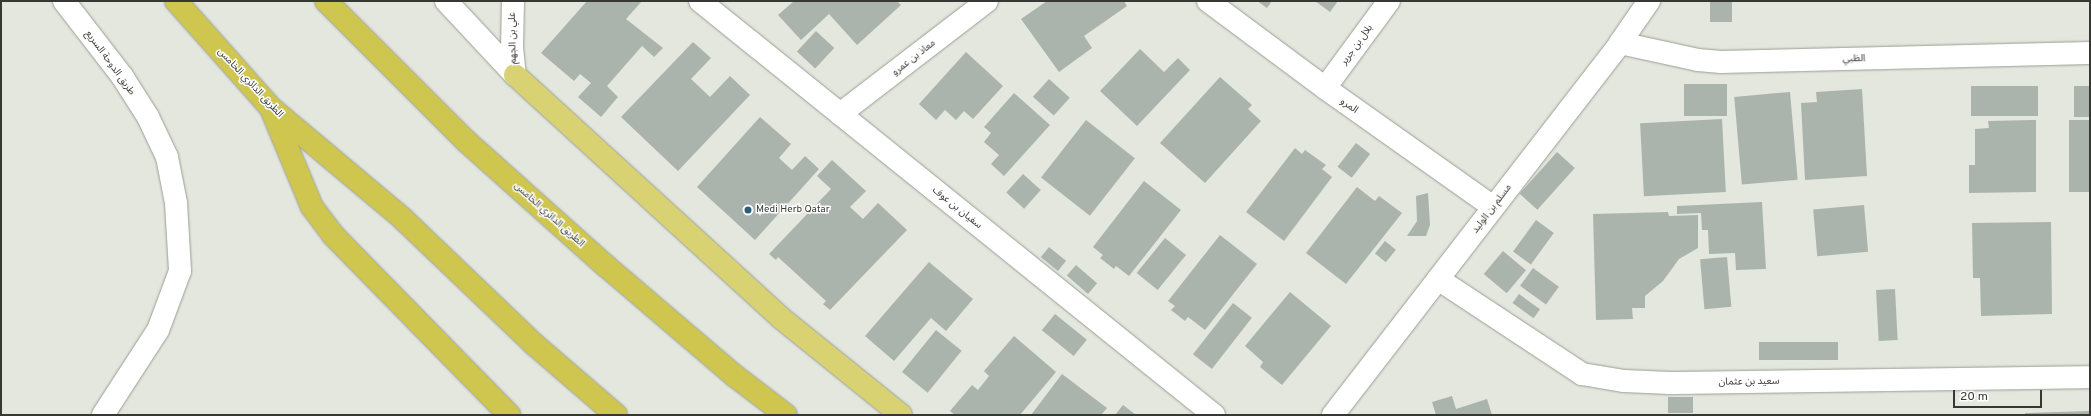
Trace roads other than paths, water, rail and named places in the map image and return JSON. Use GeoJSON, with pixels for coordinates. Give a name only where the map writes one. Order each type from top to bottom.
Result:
{"type":"FeatureCollection","features":[{"type":"Feature","properties":{"kind":"highway","name":"الطريق الدائري الخامس"},"geometry":{"type":"LineString","coordinates":[[176,1],[271,108],[402,218],[535,345],[616,415]]}},
{"type":"Feature","properties":{"kind":"highway","name":"الطريق الدائري الخامس"},"geometry":{"type":"LineString","coordinates":[[326,1],[466,141],[606,266],[735,376],[786,415]]}},
{"type":"Feature","properties":{"kind":"highway"},"geometry":{"type":"LineString","coordinates":[[515,75],[781,318],[901,415]]}},
{"type":"Feature","properties":{"kind":"highway"},"geometry":{"type":"LineString","coordinates":[[271,108],[312,206],[334,235],[509,415]]}},
{"type":"Feature","properties":{"kind":"street","name":"طريق الدوحة السريع"},"geometry":{"type":"LineString","coordinates":[[64,1],[122,76],[148,117],[167,157],[176,204],[180,271],[158,330],[103,414]]}},
{"type":"Feature","properties":{"kind":"street"},"geometry":{"type":"LineString","coordinates":[[446,1],[515,75]]}},
{"type":"Feature","properties":{"kind":"street","name":"علي بن الجهم"},"geometry":{"type":"LineString","coordinates":[[513,1],[512,48],[515,75]]}},
{"type":"Feature","properties":{"kind":"street","name":"سفيان بن عوف"},"geometry":{"type":"LineString","coordinates":[[700,1],[1214,415]]}},
{"type":"Feature","properties":{"kind":"street","name":"معاذ بن عمرو"},"geometry":{"type":"LineString","coordinates":[[840,114],[987,1]]}},
{"type":"Feature","properties":{"kind":"street","name":"المرو"},"geometry":{"type":"LineString","coordinates":[[1208,1],[1324,88],[1493,207]]}},
{"type":"Feature","properties":{"kind":"street","name":"بلال بن جرير"},"geometry":{"type":"LineString","coordinates":[[1324,88],[1389,1]]}},
{"type":"Feature","properties":{"kind":"street","name":"مسلم بن الوليد"},"geometry":{"type":"LineString","coordinates":[[1333,415],[1620,43],[1649,1]]}},
{"type":"Feature","properties":{"kind":"street","name":"الظبي"},"geometry":{"type":"LineString","coordinates":[[1620,43],[1698,60],[1721,62],[2090,53]]}},
{"type":"Feature","properties":{"kind":"street","name":"سعيد بن عثمان"},"geometry":{"type":"LineString","coordinates":[[1438,279],[1582,374],[1670,383],[2090,377]]}},
{"type":"Feature","properties":{"kind":"place","name":"Medi Herb Qatar"},"geometry":{"type":"Point","coordinates":[748,210]}}]}
